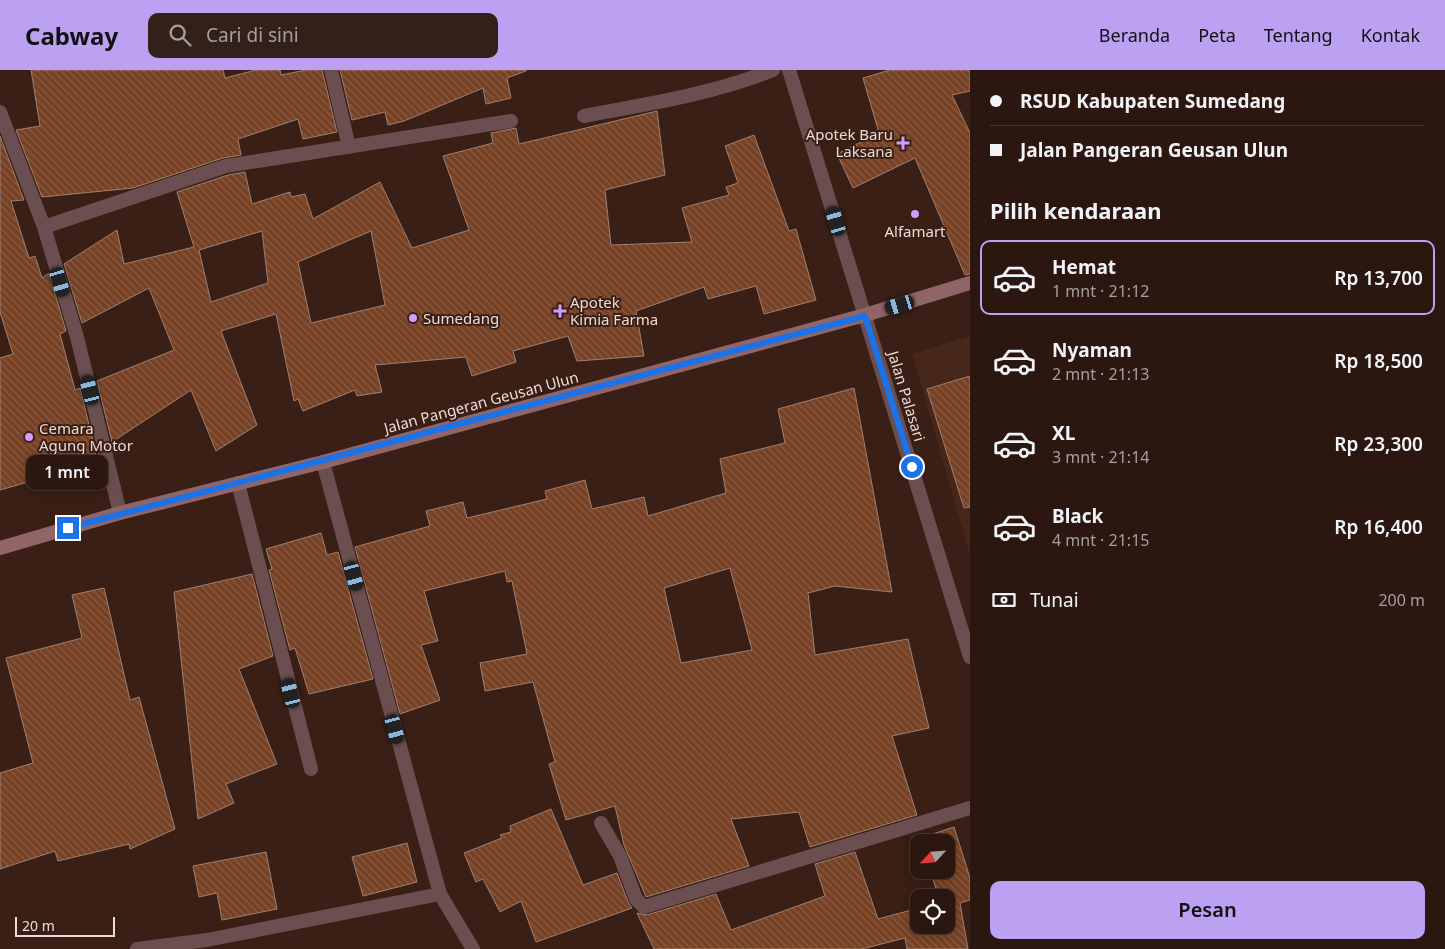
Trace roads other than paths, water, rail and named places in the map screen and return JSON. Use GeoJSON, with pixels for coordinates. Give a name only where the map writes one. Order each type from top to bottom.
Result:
{"type":"FeatureCollection","features":[{"type":"Feature","properties":{"kind":"main road","name":"Jalan Pangeran Geusan Ulun"},"geometry":{"type":"LineString","coordinates":[[0,548],[120,513],[324,462],[865,316],[970,283]]}},
{"type":"Feature","properties":{"kind":"street"},"geometry":{"type":"LineString","coordinates":[[331,70],[348,147]]}},
{"type":"Feature","properties":{"kind":"street"},"geometry":{"type":"LineString","coordinates":[[584,116],[739,84],[773,70]]}},
{"type":"Feature","properties":{"kind":"street","name":"Jalan Palasari"},"geometry":{"type":"LineString","coordinates":[[789,70],[970,657]]}},
{"type":"Feature","properties":{"kind":"street"},"geometry":{"type":"LineString","coordinates":[[0,112],[44,227],[77,337],[120,513]]}},
{"type":"Feature","properties":{"kind":"street"},"geometry":{"type":"LineString","coordinates":[[44,227],[226,166],[511,121]]}},
{"type":"Feature","properties":{"kind":"street"},"geometry":{"type":"LineString","coordinates":[[324,462],[440,894],[473,949]]}},
{"type":"Feature","properties":{"kind":"street"},"geometry":{"type":"LineString","coordinates":[[238,483],[310,769]]}},
{"type":"Feature","properties":{"kind":"street"},"geometry":{"type":"LineString","coordinates":[[601,823],[620,856],[636,899],[644,907],[970,808]]}},
{"type":"Feature","properties":{"kind":"street"},"geometry":{"type":"LineString","coordinates":[[137,949],[207,940],[440,894]]}},
{"type":"Feature","properties":{"kind":"place","name":"Apotek Baru Laksana"},"geometry":{"type":"Point","coordinates":[903,143]}},
{"type":"Feature","properties":{"kind":"place","name":"Alfamart"},"geometry":{"type":"Point","coordinates":[915,214]}},
{"type":"Feature","properties":{"kind":"place","name":"Apotek Kimia Farma"},"geometry":{"type":"Point","coordinates":[560,311]}},
{"type":"Feature","properties":{"kind":"place","name":"Sumedang"},"geometry":{"type":"Point","coordinates":[413,318]}},
{"type":"Feature","properties":{"kind":"place","name":"Cemara Agung Motor"},"geometry":{"type":"Point","coordinates":[29,437]}}]}
